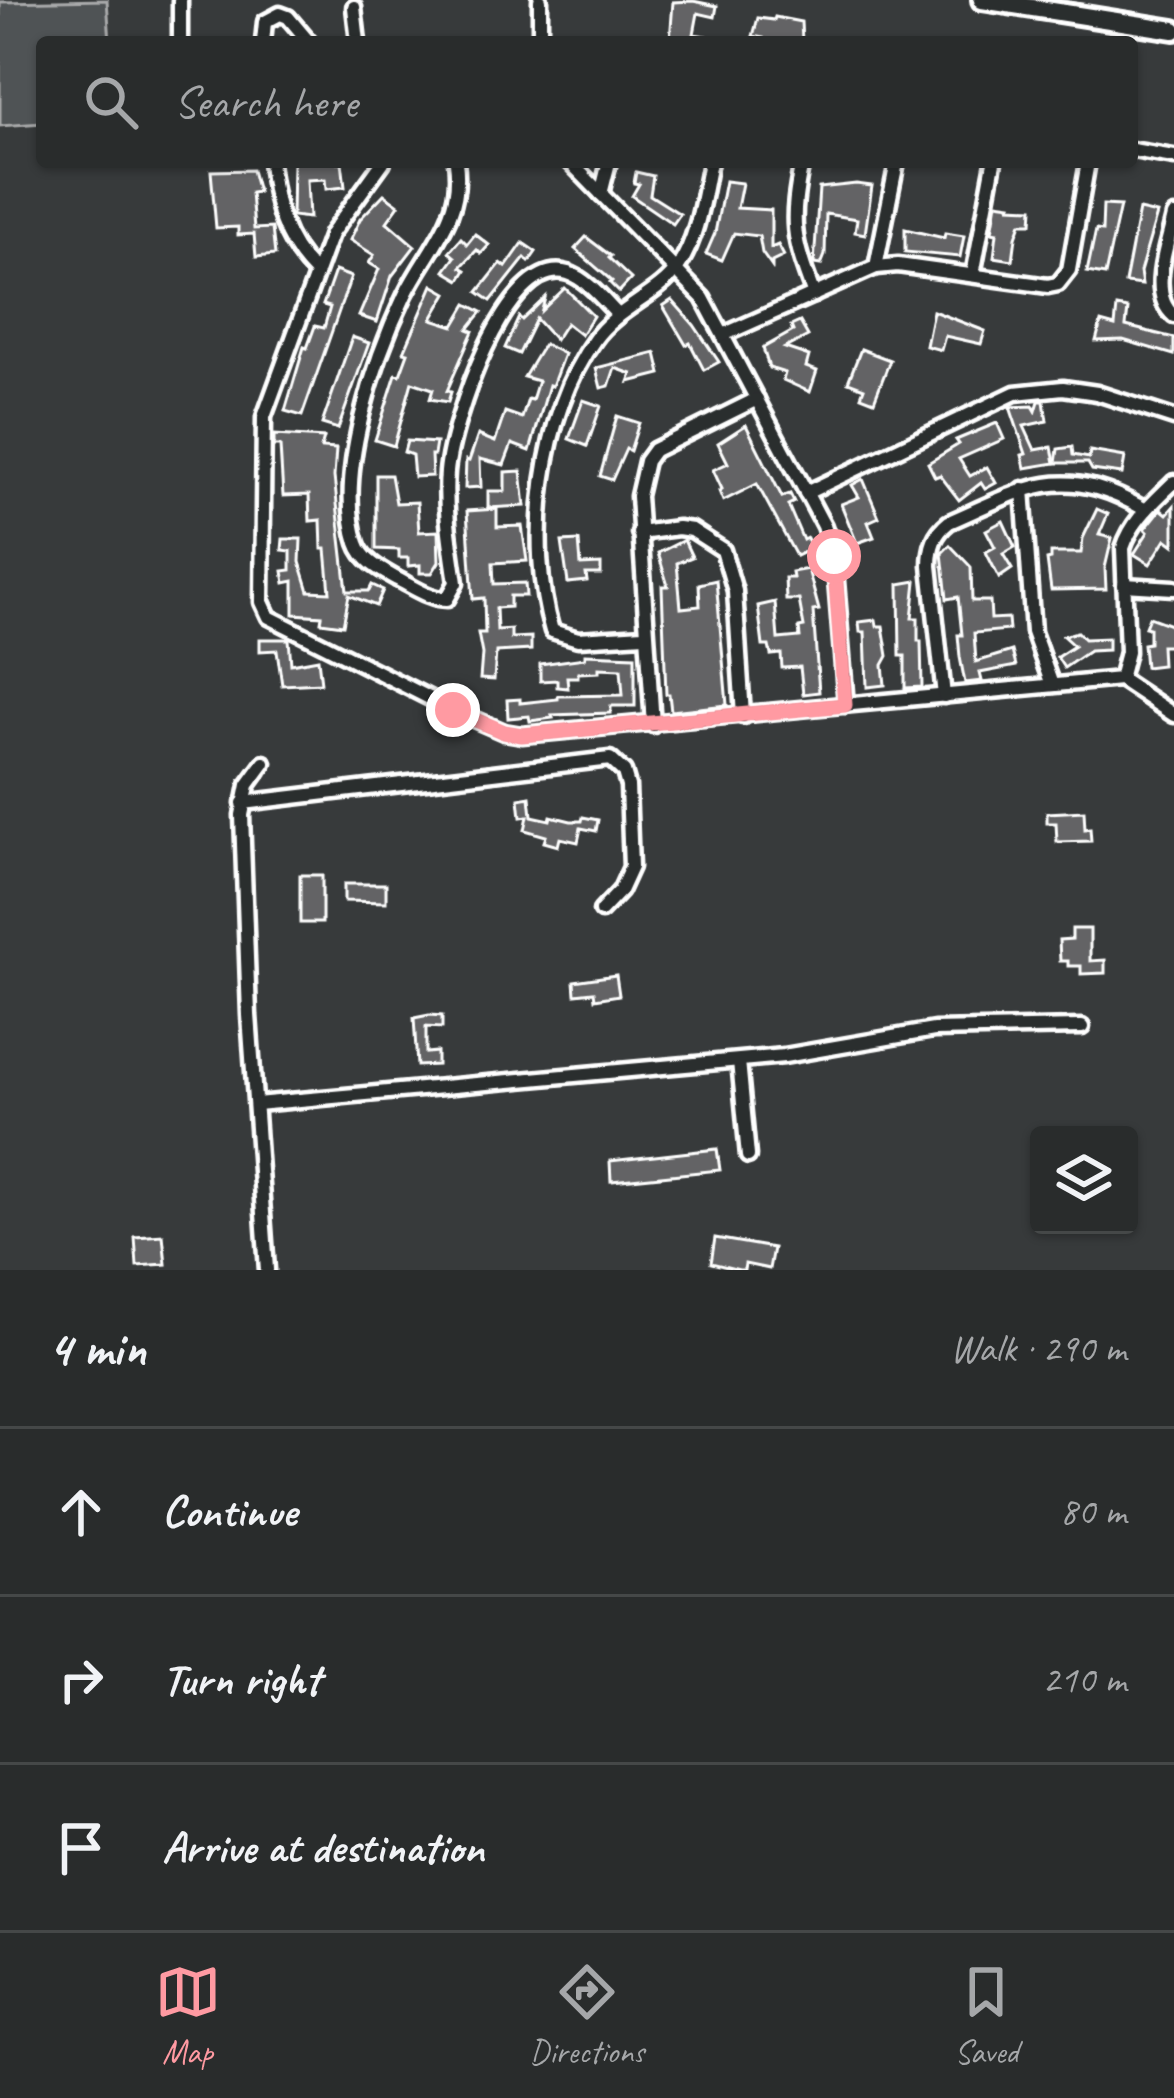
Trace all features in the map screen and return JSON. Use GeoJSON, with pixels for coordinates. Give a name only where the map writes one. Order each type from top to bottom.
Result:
{"type":"FeatureCollection","features":[{"type":"Feature","properties":{"kind":"street"},"geometry":{"type":"LineString","coordinates":[[180,0],[180,36]]}},
{"type":"Feature","properties":{"kind":"street"},"geometry":{"type":"LineString","coordinates":[[540,0],[540,36]]}},
{"type":"Feature","properties":{"kind":"street"},"geometry":{"type":"LineString","coordinates":[[995,1],[1174,30]]}},
{"type":"Feature","properties":{"kind":"street"},"geometry":{"type":"LineString","coordinates":[[354,7],[357,36]]}},
{"type":"Feature","properties":{"kind":"street"},"geometry":{"type":"LineString","coordinates":[[264,36],[265,22],[280,14],[289,17],[304,36]]}},
{"type":"Feature","properties":{"kind":"street"},"geometry":{"type":"LineString","coordinates":[[1138,150],[1174,157]]}},
{"type":"Feature","properties":{"kind":"street"},"geometry":{"type":"LineString","coordinates":[[271,168],[280,217],[300,256],[314,271]]}},
{"type":"Feature","properties":{"kind":"street"},"geometry":{"type":"LineString","coordinates":[[370,168],[371,177]]}},
{"type":"Feature","properties":{"kind":"street"},"geometry":{"type":"LineString","coordinates":[[378,168],[331,234],[268,403],[260,437],[262,602],[269,617],[453,710],[522,735],[1120,679],[1174,715]]}},
{"type":"Feature","properties":{"kind":"street"},"geometry":{"type":"LineString","coordinates":[[456,168],[456,207],[405,296],[358,428],[351,470],[354,518],[358,544],[377,568],[435,599],[453,594],[456,583],[446,487],[453,437],[484,346],[498,321],[536,278],[565,272],[618,315]]}},
{"type":"Feature","properties":{"kind":"street"},"geometry":{"type":"LineString","coordinates":[[576,168],[703,298],[824,526],[834,556],[845,705]]}},
{"type":"Feature","properties":{"kind":"street"},"geometry":{"type":"LineString","coordinates":[[601,194],[608,168]]}},
{"type":"Feature","properties":{"kind":"street"},"geometry":{"type":"LineString","coordinates":[[644,635],[563,637],[551,631],[539,499],[551,434],[577,366],[597,334],[677,270],[693,234],[709,168]]}},
{"type":"Feature","properties":{"kind":"street"},"geometry":{"type":"LineString","coordinates":[[801,168],[792,230],[814,295]]}},
{"type":"Feature","properties":{"kind":"street"},"geometry":{"type":"LineString","coordinates":[[877,267],[896,168]]}},
{"type":"Feature","properties":{"kind":"street"},"geometry":{"type":"LineString","coordinates":[[973,275],[993,168]]}},
{"type":"Feature","properties":{"kind":"street"},"geometry":{"type":"LineString","coordinates":[[723,335],[877,267],[898,265],[1048,286],[1069,270],[1087,168]]}},
{"type":"Feature","properties":{"kind":"street"},"geometry":{"type":"LineString","coordinates":[[1174,216],[1160,293],[1166,310],[1174,316]]}},
{"type":"Feature","properties":{"kind":"street"},"geometry":{"type":"LineString","coordinates":[[806,493],[1015,393],[1063,388],[1097,393],[1174,418]]}},
{"type":"Feature","properties":{"kind":"street"},"geometry":{"type":"LineString","coordinates":[[653,725],[644,635],[640,477],[654,451],[757,399]]}},
{"type":"Feature","properties":{"kind":"street"},"geometry":{"type":"LineString","coordinates":[[944,696],[930,566],[934,539],[949,522],[1053,481],[1117,493],[1145,510]]}},
{"type":"Feature","properties":{"kind":"street"},"geometry":{"type":"LineString","coordinates":[[1120,679],[1127,652],[1124,548],[1128,533],[1174,482]]}},
{"type":"Feature","properties":{"kind":"street"},"geometry":{"type":"LineString","coordinates":[[1023,489],[1033,632],[1052,685]]}},
{"type":"Feature","properties":{"kind":"street"},"geometry":{"type":"LineString","coordinates":[[639,533],[692,530],[723,550],[735,591],[743,716]]}},
{"type":"Feature","properties":{"kind":"street"},"geometry":{"type":"LineString","coordinates":[[1124,585],[1174,588]]}},
{"type":"Feature","properties":{"kind":"street"},"geometry":{"type":"LineString","coordinates":[[243,803],[610,759],[624,772],[628,786],[632,867],[620,891],[602,911]]}},
{"type":"Feature","properties":{"kind":"street"},"geometry":{"type":"LineString","coordinates":[[265,763],[248,785],[243,803],[266,1270]]}},
{"type":"Feature","properties":{"kind":"street"},"geometry":{"type":"LineString","coordinates":[[256,1103],[739,1061],[934,1030],[1082,1027]]}},
{"type":"Feature","properties":{"kind":"street"},"geometry":{"type":"LineString","coordinates":[[739,1061],[748,1156]]}},
{"type":"Feature","properties":{"kind":"shaded area"},"geometry":{"type":"Polygon","coordinates":[[[107,0],[110,36],[36,36],[36,123],[0,126],[0,2],[107,0]]]}},
{"type":"Feature","properties":{"kind":"building"},"geometry":{"type":"Polygon","coordinates":[[[673,2],[717,6],[715,17],[698,13],[694,34],[706,36],[670,36],[673,2]]]}},
{"type":"Feature","properties":{"kind":"building"},"geometry":{"type":"Polygon","coordinates":[[[758,18],[801,22],[802,36],[753,36],[758,18]]]}},
{"type":"Feature","properties":{"kind":"building"},"geometry":{"type":"Polygon","coordinates":[[[293,168],[343,168],[345,187],[326,189],[325,179],[307,180],[309,218],[292,216],[293,168]]]}},
{"type":"Feature","properties":{"kind":"building"},"geometry":{"type":"Polygon","coordinates":[[[252,170],[258,192],[251,193],[254,229],[272,228],[275,255],[256,257],[254,234],[238,235],[238,227],[216,228],[211,171],[252,170]]]}},
{"type":"Feature","properties":{"kind":"building"},"geometry":{"type":"Polygon","coordinates":[[[636,172],[653,176],[650,195],[680,214],[673,224],[632,196],[639,184],[634,183],[636,172]]]}},
{"type":"Feature","properties":{"kind":"building"},"geometry":{"type":"Polygon","coordinates":[[[725,181],[742,183],[737,208],[771,210],[771,248],[778,245],[784,256],[772,262],[772,267],[762,253],[759,236],[734,233],[722,260],[706,254],[725,181]]]}},
{"type":"Feature","properties":{"kind":"building"},"geometry":{"type":"Polygon","coordinates":[[[872,186],[865,234],[855,232],[857,219],[826,214],[825,255],[821,265],[814,264],[819,188],[872,186]]]}},
{"type":"Feature","properties":{"kind":"building"},"geometry":{"type":"Polygon","coordinates":[[[384,194],[399,205],[387,222],[415,246],[392,276],[377,322],[359,316],[379,269],[369,263],[374,255],[350,240],[360,219],[384,194]]]}},
{"type":"Feature","properties":{"kind":"building"},"geometry":{"type":"Polygon","coordinates":[[[997,202],[1033,208],[1032,223],[1021,223],[1013,260],[994,257],[997,202]]]}},
{"type":"Feature","properties":{"kind":"building"},"geometry":{"type":"Polygon","coordinates":[[[1103,205],[1120,206],[1105,275],[1087,272],[1096,230],[1102,231],[1103,205]]]}},
{"type":"Feature","properties":{"kind":"building"},"geometry":{"type":"Polygon","coordinates":[[[1139,210],[1157,214],[1140,272],[1142,285],[1125,283],[1139,210]]]}},
{"type":"Feature","properties":{"kind":"building"},"geometry":{"type":"Polygon","coordinates":[[[905,229],[944,238],[945,233],[964,236],[960,257],[905,252],[905,229]]]}},
{"type":"Feature","properties":{"kind":"building"},"geometry":{"type":"Polygon","coordinates":[[[475,234],[489,245],[461,267],[466,270],[460,280],[445,271],[455,257],[449,252],[461,238],[467,244],[475,234]]]}},
{"type":"Feature","properties":{"kind":"building"},"geometry":{"type":"Polygon","coordinates":[[[586,237],[631,279],[619,292],[575,249],[586,237]]]}},
{"type":"Feature","properties":{"kind":"building"},"geometry":{"type":"Polygon","coordinates":[[[523,243],[536,252],[529,262],[525,258],[491,301],[478,292],[501,263],[506,267],[523,243]]]}},
{"type":"Feature","properties":{"kind":"building"},"geometry":{"type":"Polygon","coordinates":[[[335,271],[351,277],[302,416],[285,411],[304,347],[315,326],[324,328],[330,307],[323,305],[335,271]]]}},
{"type":"Feature","properties":{"kind":"building"},"geometry":{"type":"Polygon","coordinates":[[[433,285],[447,293],[432,319],[454,326],[467,304],[482,312],[468,329],[473,331],[447,391],[451,392],[448,402],[430,399],[433,389],[412,382],[394,446],[375,440],[396,374],[400,375],[408,353],[404,352],[433,285]]]}},
{"type":"Feature","properties":{"kind":"building"},"geometry":{"type":"Polygon","coordinates":[[[565,288],[593,316],[581,335],[566,323],[555,340],[536,319],[519,354],[505,348],[519,317],[522,320],[545,298],[542,310],[565,288]]]}},
{"type":"Feature","properties":{"kind":"building"},"geometry":{"type":"Polygon","coordinates":[[[672,300],[719,362],[704,370],[663,306],[672,300]]]}},
{"type":"Feature","properties":{"kind":"building"},"geometry":{"type":"Polygon","coordinates":[[[1117,307],[1128,309],[1126,326],[1174,338],[1174,355],[1123,340],[1096,341],[1101,322],[1115,326],[1117,307]]]}},
{"type":"Feature","properties":{"kind":"building"},"geometry":{"type":"Polygon","coordinates":[[[933,311],[985,331],[981,344],[945,336],[941,350],[926,346],[933,311]]]}},
{"type":"Feature","properties":{"kind":"building"},"geometry":{"type":"Polygon","coordinates":[[[800,322],[808,336],[785,348],[809,356],[806,367],[817,371],[810,392],[783,380],[785,373],[769,368],[763,348],[800,322]]]}},
{"type":"Feature","properties":{"kind":"building"},"geometry":{"type":"Polygon","coordinates":[[[352,337],[369,343],[338,429],[322,424],[352,337]]]}},
{"type":"Feature","properties":{"kind":"building"},"geometry":{"type":"Polygon","coordinates":[[[544,344],[564,354],[549,385],[530,451],[512,444],[504,465],[480,459],[481,487],[465,488],[466,460],[478,435],[495,442],[505,412],[522,418],[528,399],[532,400],[538,381],[524,377],[544,344]]]}},
{"type":"Feature","properties":{"kind":"building"},"geometry":{"type":"Polygon","coordinates":[[[861,349],[890,360],[874,401],[861,396],[864,388],[848,382],[861,349]]]}},
{"type":"Feature","properties":{"kind":"building"},"geometry":{"type":"Polygon","coordinates":[[[656,353],[661,374],[629,382],[632,374],[615,368],[609,386],[601,388],[596,368],[656,353]]]}},
{"type":"Feature","properties":{"kind":"building"},"geometry":{"type":"Polygon","coordinates":[[[583,400],[601,406],[587,446],[569,439],[583,400]]]}},
{"type":"Feature","properties":{"kind":"building"},"geometry":{"type":"Polygon","coordinates":[[[1039,401],[1044,401],[1047,421],[1024,426],[1035,450],[1052,447],[1055,463],[1025,468],[1022,455],[1026,454],[1010,407],[1033,406],[1036,411],[1039,401]]]}},
{"type":"Feature","properties":{"kind":"building"},"geometry":{"type":"Polygon","coordinates":[[[617,416],[639,423],[630,451],[626,449],[612,480],[600,476],[617,416]]]}},
{"type":"Feature","properties":{"kind":"building"},"geometry":{"type":"Polygon","coordinates":[[[997,423],[1004,439],[959,459],[970,476],[987,467],[996,483],[985,489],[981,483],[959,500],[940,475],[935,477],[928,463],[959,444],[956,440],[997,423]]]}},
{"type":"Feature","properties":{"kind":"building"},"geometry":{"type":"Polygon","coordinates":[[[746,425],[782,497],[790,494],[794,502],[788,505],[803,540],[807,538],[812,548],[796,556],[757,484],[723,501],[719,491],[713,470],[728,463],[718,443],[746,425]]]}},
{"type":"Feature","properties":{"kind":"building"},"geometry":{"type":"Polygon","coordinates":[[[274,435],[324,438],[321,448],[336,449],[334,477],[347,591],[369,591],[372,585],[383,590],[376,606],[349,595],[343,625],[321,622],[322,616],[294,614],[294,581],[285,583],[283,571],[291,570],[291,551],[282,550],[283,539],[301,539],[300,562],[309,591],[330,592],[326,549],[322,549],[321,520],[310,521],[309,495],[283,496],[280,446],[274,446],[274,435]]]}},
{"type":"Feature","properties":{"kind":"building"},"geometry":{"type":"Polygon","coordinates":[[[407,441],[436,443],[432,476],[414,477],[412,455],[404,452],[407,441]]]}},
{"type":"Feature","properties":{"kind":"building"},"geometry":{"type":"Polygon","coordinates":[[[1072,447],[1073,455],[1089,458],[1090,451],[1125,457],[1122,474],[1092,470],[1088,463],[1056,463],[1058,449],[1072,447]]]}},
{"type":"Feature","properties":{"kind":"building"},"geometry":{"type":"Polygon","coordinates":[[[521,471],[525,506],[488,508],[488,491],[505,491],[505,472],[521,471]]]}},
{"type":"Feature","properties":{"kind":"building"},"geometry":{"type":"Polygon","coordinates":[[[376,475],[391,475],[396,503],[417,502],[419,532],[438,531],[439,562],[432,573],[420,573],[420,565],[408,566],[408,558],[399,558],[399,550],[376,549],[376,475]]]}},
{"type":"Feature","properties":{"kind":"building"},"geometry":{"type":"Polygon","coordinates":[[[863,479],[879,517],[868,522],[874,537],[857,543],[841,504],[859,497],[852,485],[863,479]]]}},
{"type":"Feature","properties":{"kind":"building"},"geometry":{"type":"Polygon","coordinates":[[[1174,506],[1174,545],[1166,539],[1150,564],[1134,554],[1161,509],[1167,514],[1174,506]]]}},
{"type":"Feature","properties":{"kind":"building"},"geometry":{"type":"Polygon","coordinates":[[[497,509],[497,527],[522,526],[527,561],[493,563],[494,584],[525,583],[526,596],[510,596],[510,607],[496,608],[497,630],[511,629],[511,638],[531,637],[531,650],[496,652],[494,680],[480,679],[478,633],[485,633],[484,598],[473,599],[467,511],[497,509]]]}},
{"type":"Feature","properties":{"kind":"building"},"geometry":{"type":"Polygon","coordinates":[[[1097,509],[1108,514],[1099,535],[1112,538],[1106,589],[1051,590],[1047,560],[1051,553],[1081,553],[1097,509]]]}},
{"type":"Feature","properties":{"kind":"building"},"geometry":{"type":"Polygon","coordinates":[[[1003,521],[1015,547],[1003,554],[1012,569],[999,578],[986,552],[995,547],[986,530],[1003,521]]]}},
{"type":"Feature","properties":{"kind":"building"},"geometry":{"type":"Polygon","coordinates":[[[684,540],[692,557],[677,563],[681,608],[700,606],[699,584],[716,580],[727,705],[671,711],[666,694],[662,586],[668,586],[658,553],[684,540]]]}},
{"type":"Feature","properties":{"kind":"building"},"geometry":{"type":"Polygon","coordinates":[[[579,541],[581,565],[601,564],[601,574],[586,574],[587,581],[568,583],[562,542],[579,541]]]}},
{"type":"Feature","properties":{"kind":"building"},"geometry":{"type":"Polygon","coordinates":[[[950,545],[971,567],[972,601],[990,601],[991,619],[1008,618],[1009,630],[974,633],[976,662],[1012,651],[1016,666],[980,673],[982,681],[965,683],[958,597],[947,599],[942,553],[950,545]]]}},
{"type":"Feature","properties":{"kind":"building"},"geometry":{"type":"Polygon","coordinates":[[[808,569],[819,610],[813,611],[819,692],[803,694],[800,667],[782,668],[781,654],[771,655],[769,646],[763,646],[758,606],[775,602],[778,639],[800,637],[799,628],[804,627],[799,600],[786,600],[785,578],[808,569]]]}},
{"type":"Feature","properties":{"kind":"building"},"geometry":{"type":"Polygon","coordinates":[[[916,581],[912,618],[918,618],[922,687],[905,688],[899,584],[916,581]]]}},
{"type":"Feature","properties":{"kind":"building"},"geometry":{"type":"Polygon","coordinates":[[[1149,617],[1171,625],[1171,646],[1161,646],[1162,665],[1145,667],[1143,644],[1149,643],[1149,628],[1145,627],[1149,617]]]}},
{"type":"Feature","properties":{"kind":"building"},"geometry":{"type":"Polygon","coordinates":[[[876,620],[877,626],[883,626],[888,656],[883,665],[885,685],[867,687],[865,632],[860,632],[859,622],[876,620]]]}},
{"type":"Feature","properties":{"kind":"building"},"geometry":{"type":"Polygon","coordinates":[[[1077,632],[1084,639],[1108,638],[1108,650],[1089,651],[1064,668],[1057,657],[1074,646],[1063,636],[1077,632]]]}},
{"type":"Feature","properties":{"kind":"building"},"geometry":{"type":"Polygon","coordinates":[[[260,639],[289,639],[291,664],[318,659],[321,683],[282,685],[277,650],[260,651],[260,639]]]}},
{"type":"Feature","properties":{"kind":"building"},"geometry":{"type":"Polygon","coordinates":[[[585,654],[635,656],[635,706],[530,721],[529,716],[508,718],[507,700],[623,695],[621,669],[578,673],[578,677],[567,677],[568,688],[557,687],[557,680],[540,681],[540,664],[585,658],[585,654]]]}},
{"type":"Feature","properties":{"kind":"building"},"geometry":{"type":"Polygon","coordinates":[[[530,797],[532,816],[598,820],[596,831],[581,828],[578,842],[560,838],[558,846],[544,842],[546,836],[525,830],[528,816],[521,817],[519,799],[530,797]]]}},
{"type":"Feature","properties":{"kind":"building"},"geometry":{"type":"Polygon","coordinates":[[[1084,811],[1091,841],[1057,842],[1056,823],[1047,823],[1047,813],[1084,811]]]}},
{"type":"Feature","properties":{"kind":"building"},"geometry":{"type":"Polygon","coordinates":[[[300,875],[322,875],[322,923],[300,923],[300,875]]]}},
{"type":"Feature","properties":{"kind":"building"},"geometry":{"type":"Polygon","coordinates":[[[344,884],[386,884],[386,902],[344,901],[344,884]]]}},
{"type":"Feature","properties":{"kind":"building"},"geometry":{"type":"Polygon","coordinates":[[[1072,929],[1090,929],[1090,961],[1105,960],[1105,973],[1081,974],[1081,966],[1060,961],[1059,940],[1072,939],[1072,929]]]}},
{"type":"Feature","properties":{"kind":"building"},"geometry":{"type":"Polygon","coordinates":[[[616,975],[619,995],[595,999],[594,992],[575,994],[574,981],[616,975]]]}},
{"type":"Feature","properties":{"kind":"building"},"geometry":{"type":"Polygon","coordinates":[[[442,1016],[442,1028],[426,1027],[426,1053],[437,1052],[437,1065],[417,1066],[414,1018],[442,1016]]]}},
{"type":"Feature","properties":{"kind":"building"},"geometry":{"type":"Polygon","coordinates":[[[717,1149],[720,1170],[611,1181],[610,1161],[717,1149]]]}},
{"type":"Feature","properties":{"kind":"building"},"geometry":{"type":"Polygon","coordinates":[[[163,1235],[166,1264],[137,1266],[135,1237],[163,1235]]]}},
{"type":"Feature","properties":{"kind":"building"},"geometry":{"type":"Polygon","coordinates":[[[715,1238],[773,1248],[769,1269],[745,1264],[739,1270],[711,1263],[715,1238]]]}},
{"type":"Feature","properties":{"kind":"route"},"geometry":{"type":"LineString","coordinates":[[453,710],[522,735],[845,705],[834,556]]}}]}
